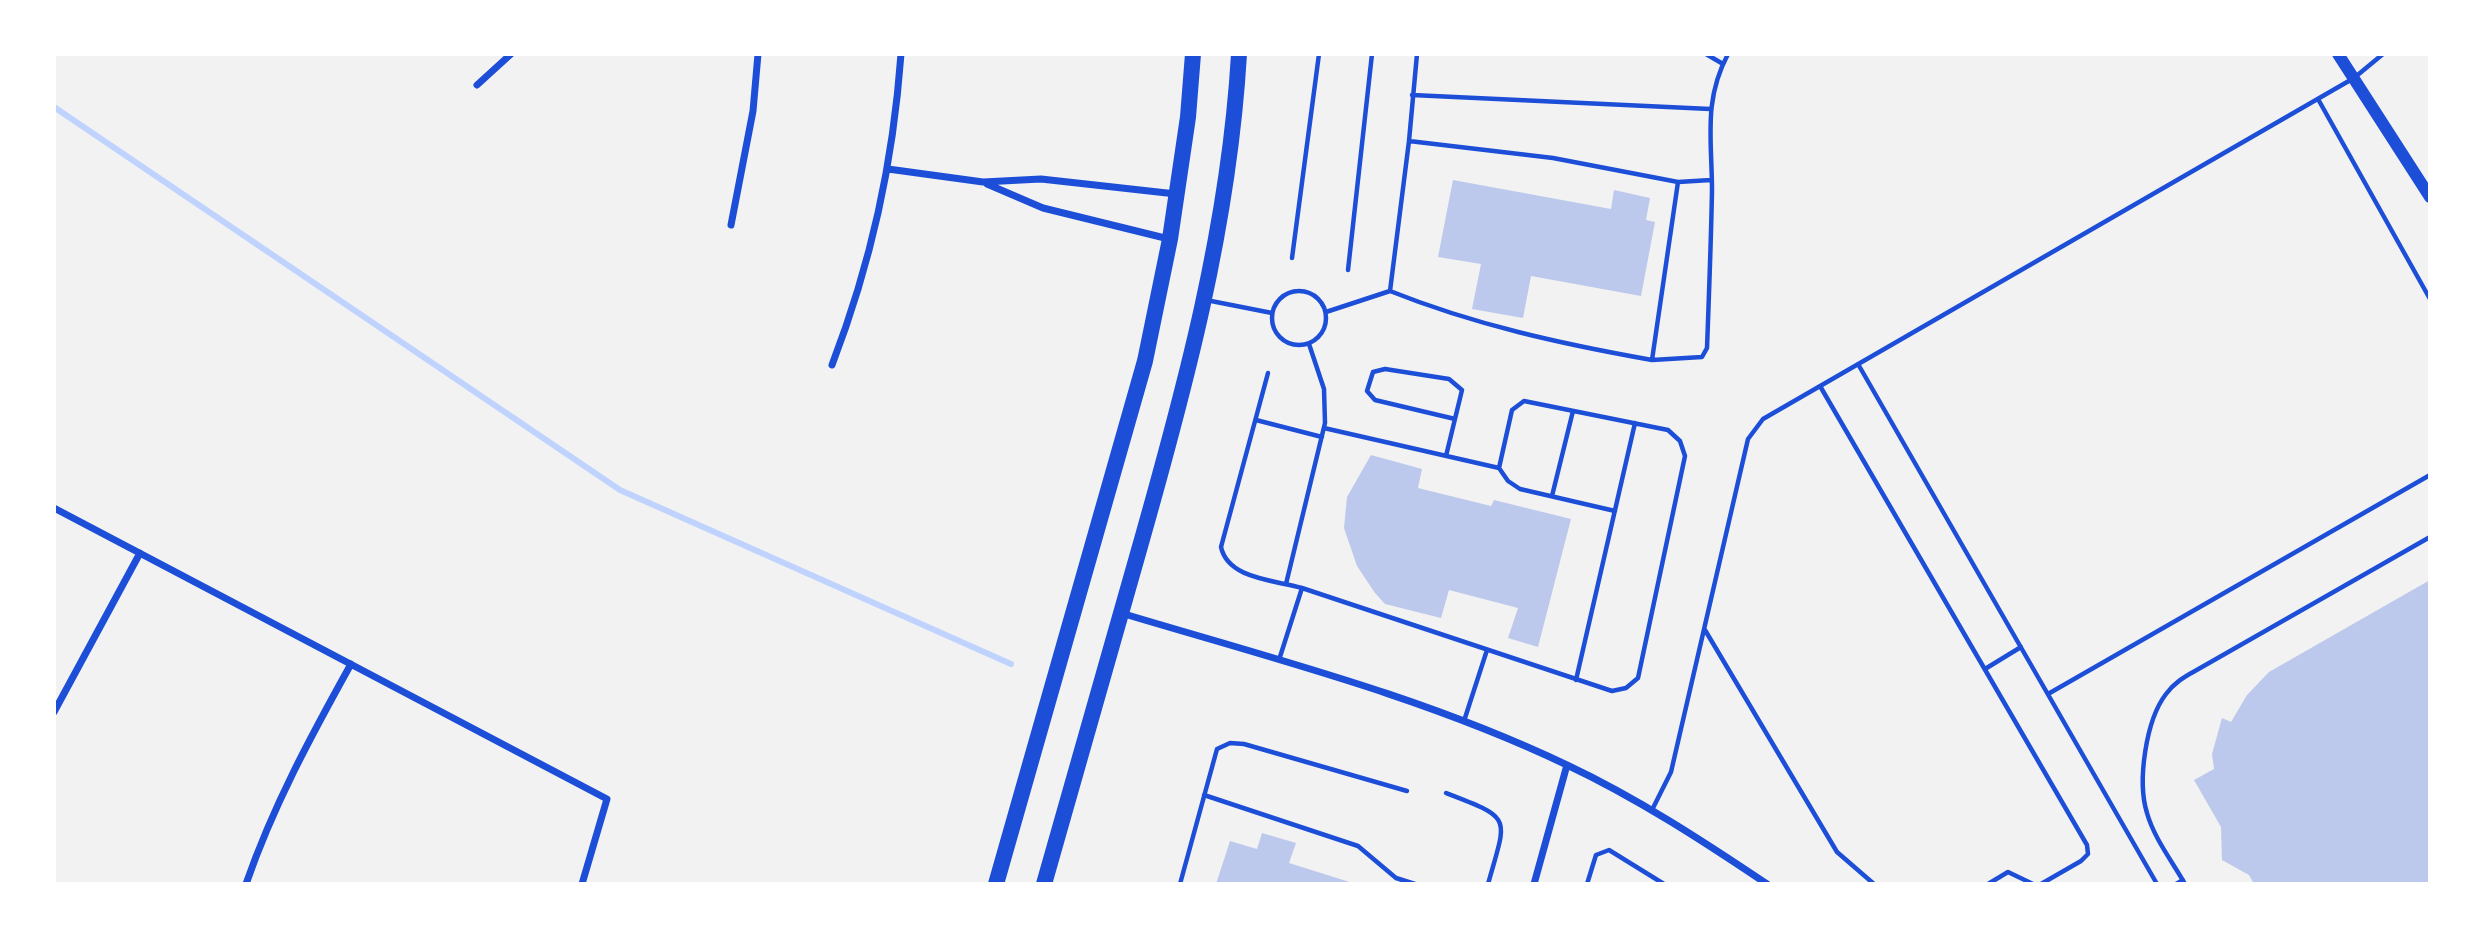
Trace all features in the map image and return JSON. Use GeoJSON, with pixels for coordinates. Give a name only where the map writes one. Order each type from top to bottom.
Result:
{"type":"FeatureCollection","features":[{"type":"Feature","properties":{"kind":"highway"},"geometry":{"type":"LineString","coordinates":[[996,884],[1145,361],[1170,239],[1193,54]]}},
{"type":"Feature","properties":{"kind":"highway"},"geometry":{"type":"LineString","coordinates":[[1044,884],[1180,408],[1205,299],[1224,194],[1239,54]]}},
{"type":"Feature","properties":{"kind":"street"},"geometry":{"type":"LineString","coordinates":[[477,85],[511,54]]}},
{"type":"Feature","properties":{"kind":"street"},"geometry":{"type":"LineString","coordinates":[[731,225],[752,111],[758,54]]}},
{"type":"Feature","properties":{"kind":"street"},"geometry":{"type":"LineString","coordinates":[[832,365],[853,310],[888,169],[901,54]]}},
{"type":"Feature","properties":{"kind":"street"},"geometry":{"type":"LineString","coordinates":[[2338,54],[2430,197]]}},
{"type":"Feature","properties":{"kind":"street"},"geometry":{"type":"LineString","coordinates":[[888,169],[983,182],[1041,179],[1177,194]]}},
{"type":"Feature","properties":{"kind":"street"},"geometry":{"type":"LineString","coordinates":[[983,182],[1043,208],[1170,239]]}},
{"type":"Feature","properties":{"kind":"street"},"geometry":{"type":"LineString","coordinates":[[54,508],[607,799],[582,884]]}},
{"type":"Feature","properties":{"kind":"street"},"geometry":{"type":"LineString","coordinates":[[54,712],[140,553]]}},
{"type":"Feature","properties":{"kind":"street"},"geometry":{"type":"LineString","coordinates":[[1121,613],[1279,660],[1464,721],[1567,765],[1652,811],[1767,884]]}},
{"type":"Feature","properties":{"kind":"street"},"geometry":{"type":"LineString","coordinates":[[246,884],[262,837],[292,771],[351,664]]}},
{"type":"Feature","properties":{"kind":"street"},"geometry":{"type":"LineString","coordinates":[[1534,884],[1567,765]]}},
{"type":"Feature","properties":{"kind":"lane"},"geometry":{"type":"LineString","coordinates":[[1292,258],[1319,54]]}},
{"type":"Feature","properties":{"kind":"lane"},"geometry":{"type":"LineString","coordinates":[[1348,270],[1372,54]]}},
{"type":"Feature","properties":{"kind":"lane"},"geometry":{"type":"LineString","coordinates":[[1390,291],[1417,54]]}},
{"type":"Feature","properties":{"kind":"lane"},"geometry":{"type":"LineString","coordinates":[[1706,54],[1723,64]]}},
{"type":"Feature","properties":{"kind":"lane"},"geometry":{"type":"LineString","coordinates":[[1326,312],[1390,291],[1437,310],[1551,342],[1652,360],[1688,360],[1702,357],[1707,348],[1712,180],[1710,109],[1715,78],[1728,54]]}},
{"type":"Feature","properties":{"kind":"lane"},"geometry":{"type":"LineString","coordinates":[[1652,811],[1671,772],[1748,439],[1763,419],[2354,78],[2384,54]]}},
{"type":"Feature","properties":{"kind":"lane"},"geometry":{"type":"LineString","coordinates":[[1412,95],[1710,109]]}},
{"type":"Feature","properties":{"kind":"lane"},"geometry":{"type":"LineString","coordinates":[[2318,99],[2430,299]]}},
{"type":"Feature","properties":{"kind":"lane"},"geometry":{"type":"LineString","coordinates":[[1409,141],[1553,158],[1678,182],[1712,180]]}},
{"type":"Feature","properties":{"kind":"lane"},"geometry":{"type":"LineString","coordinates":[[1652,360],[1678,182]]}},
{"type":"Feature","properties":{"kind":"lane"},"geometry":{"type":"LineString","coordinates":[[1296,291],[1314,295],[1326,312],[1325,328],[1309,344],[1294,345],[1279,337],[1274,330],[1272,313],[1280,298],[1296,291]]}},
{"type":"Feature","properties":{"kind":"lane"},"geometry":{"type":"LineString","coordinates":[[1205,299],[1272,313]]}},
{"type":"Feature","properties":{"kind":"lane"},"geometry":{"type":"LineString","coordinates":[[1286,584],[1324,428],[1324,388],[1309,344]]}},
{"type":"Feature","properties":{"kind":"lane"},"geometry":{"type":"LineString","coordinates":[[1858,364],[2157,884]]}},
{"type":"Feature","properties":{"kind":"lane"},"geometry":{"type":"LineString","coordinates":[[1446,456],[1462,390],[1458,384],[1449,379],[1385,369],[1373,372],[1367,391],[1369,397],[1454,419]]}},
{"type":"Feature","properties":{"kind":"lane"},"geometry":{"type":"LineString","coordinates":[[1268,373],[1222,547],[1224,560],[1233,569],[1302,588],[1612,691],[1626,688],[1638,678],[1685,456],[1680,441],[1668,430],[1524,401],[1516,404],[1512,410],[1499,468]]}},
{"type":"Feature","properties":{"kind":"lane"},"geometry":{"type":"LineString","coordinates":[[1820,386],[2087,845],[2088,854],[2081,861],[2041,884]]}},
{"type":"Feature","properties":{"kind":"lane"},"geometry":{"type":"LineString","coordinates":[[1552,496],[1573,411]]}},
{"type":"Feature","properties":{"kind":"lane"},"geometry":{"type":"LineString","coordinates":[[1256,420],[1322,437]]}},
{"type":"Feature","properties":{"kind":"lane"},"geometry":{"type":"LineString","coordinates":[[1576,680],[1635,423]]}},
{"type":"Feature","properties":{"kind":"lane"},"geometry":{"type":"LineString","coordinates":[[1324,428],[1499,468],[1520,489],[1615,511]]}},
{"type":"Feature","properties":{"kind":"lane"},"geometry":{"type":"LineString","coordinates":[[2048,694],[2430,475]]}},
{"type":"Feature","properties":{"kind":"lane"},"geometry":{"type":"LineString","coordinates":[[2176,884],[2184,882],[2155,832],[2144,802],[2145,755],[2160,702],[2167,692],[2195,671],[2430,537]]}},
{"type":"Feature","properties":{"kind":"lane"},"geometry":{"type":"LineString","coordinates":[[1279,660],[1302,588]]}},
{"type":"Feature","properties":{"kind":"lane"},"geometry":{"type":"LineString","coordinates":[[1704,629],[1837,852],[1874,884]]}},
{"type":"Feature","properties":{"kind":"lane"},"geometry":{"type":"LineString","coordinates":[[1985,669],[2021,647]]}},
{"type":"Feature","properties":{"kind":"lane"},"geometry":{"type":"LineString","coordinates":[[1464,721],[1487,650]]}},
{"type":"Feature","properties":{"kind":"lane"},"geometry":{"type":"LineString","coordinates":[[1180,884],[1217,750],[1230,743],[1244,744],[1407,791]]}},
{"type":"Feature","properties":{"kind":"lane"},"geometry":{"type":"LineString","coordinates":[[1446,793],[1492,810],[1501,821],[1502,834],[1488,884]]}},
{"type":"Feature","properties":{"kind":"lane"},"geometry":{"type":"LineString","coordinates":[[1204,795],[1359,846],[1396,878],[1415,884]]}},
{"type":"Feature","properties":{"kind":"lane"},"geometry":{"type":"LineString","coordinates":[[1587,884],[1596,855],[1609,850],[1664,884]]}},
{"type":"Feature","properties":{"kind":"lane"},"geometry":{"type":"LineString","coordinates":[[1988,884],[2008,872],[2033,884]]}},
{"type":"Feature","properties":{"kind":"building"},"geometry":{"type":"Polygon","coordinates":[[[1453,180],[1611,209],[1614,190],[1650,198],[1646,220],[1655,222],[1641,296],[1531,276],[1523,318],[1472,309],[1481,264],[1438,257],[1453,180]]]}},
{"type":"Feature","properties":{"kind":"building"},"geometry":{"type":"Polygon","coordinates":[[[1371,455],[1422,469],[1418,488],[1491,506],[1494,500],[1571,519],[1538,647],[1508,638],[1518,608],[1449,590],[1441,618],[1385,604],[1375,593],[1357,566],[1344,528],[1347,497],[1371,455]]]}},
{"type":"Feature","properties":{"kind":"building"},"geometry":{"type":"Polygon","coordinates":[[[2430,580],[2430,884],[2254,884],[2249,875],[2222,860],[2221,827],[2194,780],[2214,769],[2212,754],[2222,718],[2231,722],[2247,695],[2269,672],[2430,580]]]}},
{"type":"Feature","properties":{"kind":"building"},"geometry":{"type":"Polygon","coordinates":[[[1262,833],[1296,843],[1289,863],[1356,884],[1216,884],[1230,841],[1257,849],[1262,833]]]}},
{"type":"Feature","properties":{"kind":"waterway"},"geometry":{"type":"LineString","coordinates":[[54,107],[620,490],[1011,664]]}}]}
